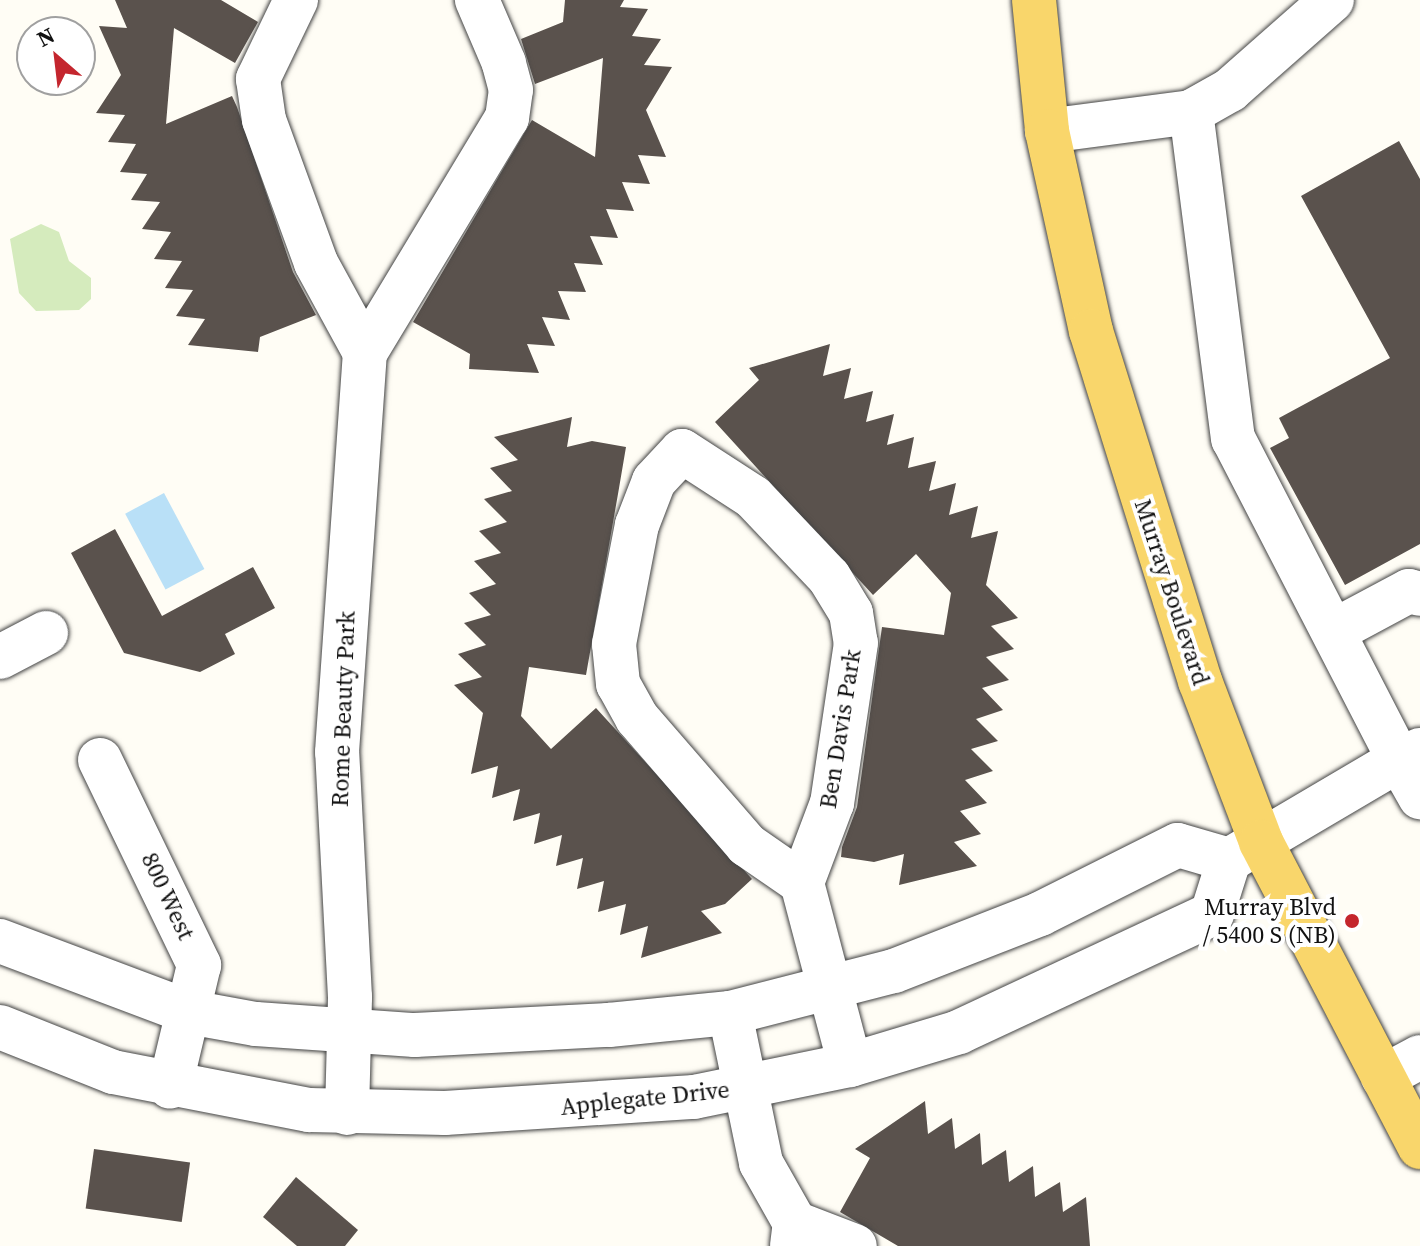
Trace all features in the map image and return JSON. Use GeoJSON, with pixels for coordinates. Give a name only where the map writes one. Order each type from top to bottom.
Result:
{"type":"FeatureCollection","features":[{"type":"Feature","properties":{"kind":"main road","name":"Murray Boulevard"},"geometry":{"type":"LineString","coordinates":[[1034,0],[1047,131],[1091,331],[1245,851],[1383,1077],[1420,1147]]}},
{"type":"Feature","properties":{"kind":"street"},"geometry":{"type":"LineString","coordinates":[[296,0],[258,79],[264,120],[316,263],[365,353]]}},
{"type":"Feature","properties":{"kind":"street","name":"Rome Beauty Park"},"geometry":{"type":"LineString","coordinates":[[347,1113],[349,1034],[337,752],[365,353],[507,118],[508,77],[477,0]]}},
{"type":"Feature","properties":{"kind":"street"},"geometry":{"type":"LineString","coordinates":[[1047,131],[1191,112],[1230,90],[1332,0]]}},
{"type":"Feature","properties":{"kind":"street"},"geometry":{"type":"LineString","coordinates":[[1191,112],[1233,439],[1334,631],[1410,755],[1420,797]]}},
{"type":"Feature","properties":{"kind":"street","name":"Ben Davis Park"},"geometry":{"type":"LineString","coordinates":[[682,451],[753,497],[829,577],[851,613],[856,643],[832,803],[802,883],[747,845],[637,718],[618,684],[614,644],[637,525],[654,481],[682,451]]}},
{"type":"Feature","properties":{"kind":"street"},"geometry":{"type":"LineString","coordinates":[[1334,631],[1409,591],[1420,594]]}},
{"type":"Feature","properties":{"kind":"street"},"geometry":{"type":"LineString","coordinates":[[0,657],[46,633]]}},
{"type":"Feature","properties":{"kind":"street"},"geometry":{"type":"LineString","coordinates":[[0,941],[189,1012],[349,1034],[730,1013],[829,992],[1040,914],[1178,845],[1245,851],[1410,755]]}},
{"type":"Feature","properties":{"kind":"street","name":"800 West"},"geometry":{"type":"LineString","coordinates":[[100,760],[199,965],[170,1087]]}},
{"type":"Feature","properties":{"kind":"street","name":"Applegate Drive"},"geometry":{"type":"LineString","coordinates":[[0,1027],[170,1087],[347,1113],[586,1106],[744,1088],[850,1065],[1014,1011],[1212,914],[1245,851]]}},
{"type":"Feature","properties":{"kind":"street"},"geometry":{"type":"LineString","coordinates":[[802,883],[850,1065]]}},
{"type":"Feature","properties":{"kind":"street"},"geometry":{"type":"LineString","coordinates":[[730,1013],[761,1163],[794,1234],[855,1246]]}},
{"type":"Feature","properties":{"kind":"street"},"geometry":{"type":"LineString","coordinates":[[1383,1077],[1420,1057]]}},
{"type":"Feature","properties":{"kind":"green space"},"geometry":{"type":"Polygon","coordinates":[[[41,224],[59,232],[69,261],[91,278],[91,299],[79,310],[36,311],[19,293],[10,239],[41,224]]]}},
{"type":"Feature","properties":{"kind":"water"},"geometry":{"type":"Polygon","coordinates":[[[164,493],[204,569],[166,590],[125,514],[164,493]]]}},
{"type":"Feature","properties":{"kind":"building"},"geometry":{"type":"Polygon","coordinates":[[[115,0],[221,0],[258,22],[235,63],[174,28],[166,124],[232,96],[237,107],[293,272],[316,315],[260,337],[258,352],[188,345],[205,319],[176,316],[193,290],[165,288],[182,261],[154,259],[171,232],[142,229],[160,202],[131,200],[147,174],[120,172],[136,144],[108,142],[125,115],[96,113],[121,75],[99,26],[127,28],[115,0]]]}},
{"type":"Feature","properties":{"kind":"building"},"geometry":{"type":"Polygon","coordinates":[[[565,0],[624,0],[620,7],[648,9],[632,36],[661,39],[644,65],[672,67],[646,110],[666,157],[638,155],[650,184],[622,182],[634,211],[606,209],[618,238],[590,236],[603,265],[574,263],[586,292],[558,291],[570,320],[542,317],[555,346],[527,344],[539,373],[469,369],[470,354],[413,322],[532,120],[595,157],[603,58],[535,84],[521,39],[563,22],[565,0]]]}},
{"type":"Feature","properties":{"kind":"building"},"geometry":{"type":"Polygon","coordinates":[[[1399,141],[1420,179],[1420,544],[1345,585],[1270,448],[1289,438],[1279,418],[1390,358],[1301,196],[1399,141]]]}},
{"type":"Feature","properties":{"kind":"building"},"geometry":{"type":"Polygon","coordinates":[[[830,344],[823,376],[851,368],[844,399],[873,391],[866,422],[894,414],[887,445],[914,437],[908,468],[936,461],[929,491],[956,483],[949,515],[978,506],[971,538],[998,531],[986,585],[1018,618],[991,626],[1014,649],[986,657],[1009,680],[982,688],[1003,710],[976,719],[998,741],[971,749],[993,771],[965,780],[987,803],[960,811],[981,834],[954,842],[977,866],[899,885],[904,854],[874,862],[841,857],[842,847],[857,807],[882,627],[944,635],[951,593],[916,554],[873,595],[715,422],[759,380],[749,368],[830,344]]]}},
{"type":"Feature","properties":{"kind":"building"},"geometry":{"type":"Polygon","coordinates":[[[572,417],[567,447],[592,441],[626,447],[618,494],[586,675],[529,667],[521,716],[551,749],[596,708],[752,879],[725,904],[701,911],[722,933],[641,958],[648,926],[620,935],[626,904],[598,912],[604,881],[577,889],[583,858],[556,866],[562,835],[534,844],[540,813],[513,821],[520,789],[492,798],[498,766],[471,774],[483,713],[454,685],[482,677],[458,654],[486,645],[464,623],[491,615],[469,593],[496,584],[474,561],[501,553],[479,531],[507,522],[484,499],[512,491],[490,468],[518,460],[494,437],[572,417]]]}},
{"type":"Feature","properties":{"kind":"building"},"geometry":{"type":"Polygon","coordinates":[[[115,529],[162,616],[253,567],[275,608],[225,634],[235,654],[200,672],[124,653],[71,553],[115,529]]]}},
{"type":"Feature","properties":{"kind":"building"},"geometry":{"type":"Polygon","coordinates":[[[925,1101],[928,1134],[952,1118],[955,1149],[980,1133],[982,1165],[1006,1150],[1009,1182],[1033,1166],[1035,1197],[1060,1182],[1063,1212],[1086,1197],[1090,1246],[898,1246],[840,1212],[870,1158],[855,1149],[925,1101]]]}},
{"type":"Feature","properties":{"kind":"building"},"geometry":{"type":"Polygon","coordinates":[[[94,1149],[190,1162],[182,1222],[86,1208],[94,1149]]]}},
{"type":"Feature","properties":{"kind":"building"},"geometry":{"type":"Polygon","coordinates":[[[296,1177],[358,1230],[345,1246],[297,1246],[263,1217],[296,1177]]]}},
{"type":"Feature","properties":{"kind":"place","name":"Murray Blvd / 5400 S (NB)"},"geometry":{"type":"Point","coordinates":[1352,921]}}]}
